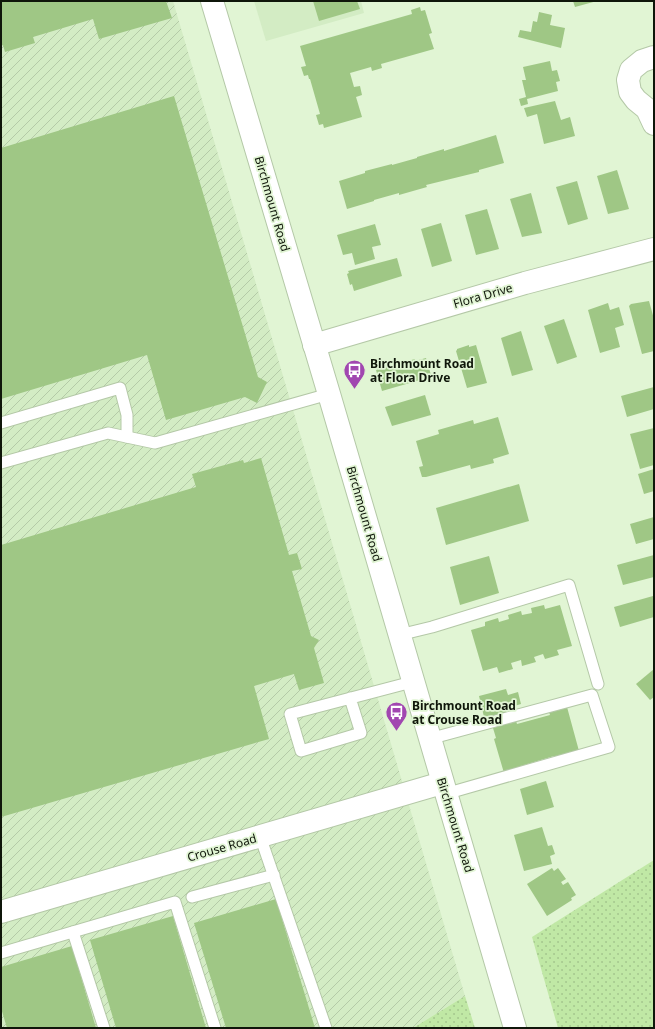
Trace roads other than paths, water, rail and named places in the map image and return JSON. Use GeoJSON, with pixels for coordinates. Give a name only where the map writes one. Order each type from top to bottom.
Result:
{"type":"FeatureCollection","features":[{"type":"Feature","properties":{"kind":"main road","name":"Birchmount Road"},"geometry":{"type":"LineString","coordinates":[[212,1],[515,1028]]}},
{"type":"Feature","properties":{"kind":"main road"},"geometry":{"type":"LineString","coordinates":[[654,57],[642,61],[631,70],[628,80],[630,92],[636,100],[647,109],[654,124]]}},
{"type":"Feature","properties":{"kind":"main road","name":"Flora Drive"},"geometry":{"type":"LineString","coordinates":[[314,345],[525,283],[654,249]]}},
{"type":"Feature","properties":{"kind":"main road","name":"Crouse Road"},"geometry":{"type":"LineString","coordinates":[[1,912],[260,836],[444,789]]}},
{"type":"Feature","properties":{"kind":"lane"},"geometry":{"type":"LineString","coordinates":[[1,423],[120,388],[127,415],[127,437]]}},
{"type":"Feature","properties":{"kind":"lane"},"geometry":{"type":"LineString","coordinates":[[1,463],[108,433],[155,443],[329,394]]}},
{"type":"Feature","properties":{"kind":"lane"},"geometry":{"type":"LineString","coordinates":[[399,635],[432,627],[568,585],[598,684]]}},
{"type":"Feature","properties":{"kind":"lane"},"geometry":{"type":"LineString","coordinates":[[350,698],[361,733],[301,751],[290,714],[350,698],[412,682]]}},
{"type":"Feature","properties":{"kind":"lane"},"geometry":{"type":"LineString","coordinates":[[429,740],[592,695],[609,747],[444,789]]}},
{"type":"Feature","properties":{"kind":"lane"},"geometry":{"type":"LineString","coordinates":[[260,836],[326,1028]]}},
{"type":"Feature","properties":{"kind":"lane"},"geometry":{"type":"LineString","coordinates":[[192,897],[274,875]]}},
{"type":"Feature","properties":{"kind":"lane"},"geometry":{"type":"LineString","coordinates":[[1,953],[175,902],[215,1028]]}},
{"type":"Feature","properties":{"kind":"lane"},"geometry":{"type":"LineString","coordinates":[[73,932],[104,1028]]}},
{"type":"Feature","properties":{"kind":"place","name":"Birchmount Road at Flora Drive"},"geometry":{"type":"Point","coordinates":[355,390]}},
{"type":"Feature","properties":{"kind":"place","name":"Birchmount Road at Crouse Road"},"geometry":{"type":"Point","coordinates":[397,732]}}]}
